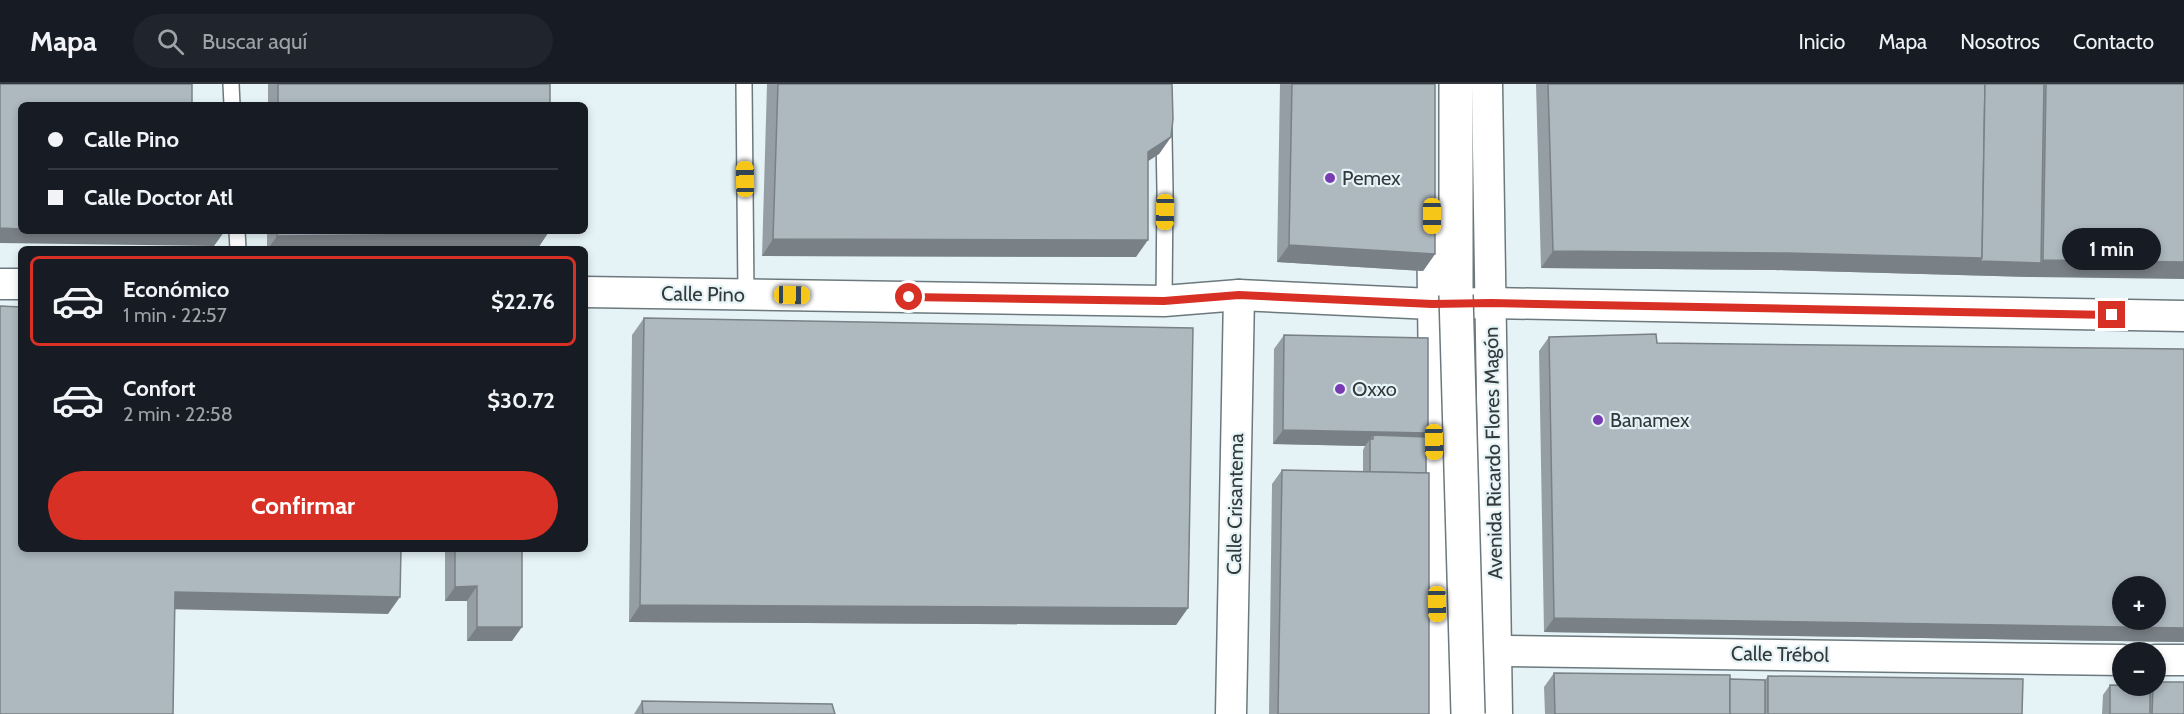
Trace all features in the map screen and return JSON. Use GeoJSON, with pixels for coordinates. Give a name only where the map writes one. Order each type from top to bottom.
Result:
{"type":"FeatureCollection","features":[{"type":"Feature","properties":{"kind":"main road","name":"Avenida Ricardo Flores Magón"},"geometry":{"type":"LineString","coordinates":[[1456,84],[1456,295],[1468,714]]}},
{"type":"Feature","properties":{"kind":"street"},"geometry":{"type":"LineString","coordinates":[[1432,84],[1432,304],[1438,714]]}},
{"type":"Feature","properties":{"kind":"street","name":"Avenida Ricardo Flores Magón"},"geometry":{"type":"LineString","coordinates":[[1487,84],[1497,714]]}},
{"type":"Feature","properties":{"kind":"street"},"geometry":{"type":"LineString","coordinates":[[0,284],[18,284]]}},
{"type":"Feature","properties":{"kind":"street","name":"Calle Pino"},"geometry":{"type":"LineString","coordinates":[[588,292],[1164,301],[1239,295],[1432,304],[1491,303],[2184,316]]}},
{"type":"Feature","properties":{"kind":"street","name":"Calle Crisantema"},"geometry":{"type":"LineString","coordinates":[[1231,714],[1239,295]]}},
{"type":"Feature","properties":{"kind":"street","name":"Calle Trébol"},"geometry":{"type":"LineString","coordinates":[[1437,650],[2112,660]]}},
{"type":"Feature","properties":{"kind":"street"},"geometry":{"type":"LineString","coordinates":[[2166,660],[2184,660]]}},
{"type":"Feature","properties":{"kind":"lane"},"geometry":{"type":"LineString","coordinates":[[231,84],[232,102]]}},
{"type":"Feature","properties":{"kind":"lane"},"geometry":{"type":"LineString","coordinates":[[744,84],[746,295]]}},
{"type":"Feature","properties":{"kind":"lane"},"geometry":{"type":"LineString","coordinates":[[1162,84],[1165,190],[1164,301]]}},
{"type":"Feature","properties":{"kind":"building"},"geometry":{"type":"Polygon","coordinates":[[[0,84],[192,84],[192,102],[18,102],[18,229],[0,228],[0,84]]]}},
{"type":"Feature","properties":{"kind":"building"},"geometry":{"type":"Polygon","coordinates":[[[278,84],[550,84],[550,102],[278,102],[278,84]]]}},
{"type":"Feature","properties":{"kind":"building"},"geometry":{"type":"Polygon","coordinates":[[[778,84],[1172,84],[1171,137],[1148,152],[1148,240],[773,239],[778,84]]]}},
{"type":"Feature","properties":{"kind":"building"},"geometry":{"type":"Polygon","coordinates":[[[1292,84],[1435,84],[1435,254],[1289,245],[1292,84]]]}},
{"type":"Feature","properties":{"kind":"building"},"geometry":{"type":"Polygon","coordinates":[[[1548,84],[1985,84],[1982,258],[1787,253],[1553,251],[1548,84]]]}},
{"type":"Feature","properties":{"kind":"building"},"geometry":{"type":"Polygon","coordinates":[[[1985,84],[2044,84],[2041,263],[1980,261],[1982,258],[1985,84]]]}},
{"type":"Feature","properties":{"kind":"building"},"geometry":{"type":"Polygon","coordinates":[[[2046,84],[2184,84],[2184,262],[2043,260],[2046,84]]]}},
{"type":"Feature","properties":{"kind":"building"},"geometry":{"type":"Polygon","coordinates":[[[277,234],[458,234],[277,236],[277,234]]]}},
{"type":"Feature","properties":{"kind":"building"},"geometry":{"type":"Polygon","coordinates":[[[0,306],[18,307],[18,552],[401,552],[400,597],[175,592],[173,714],[0,714],[0,306]]]}},
{"type":"Feature","properties":{"kind":"building"},"geometry":{"type":"Polygon","coordinates":[[[644,318],[1193,328],[1188,608],[640,605],[644,318]]]}},
{"type":"Feature","properties":{"kind":"building"},"geometry":{"type":"Polygon","coordinates":[[[1656,334],[1657,343],[2184,349],[2184,628],[2166,628],[2166,576],[2112,576],[2112,627],[1554,618],[1549,337],[1656,334]]]}},
{"type":"Feature","properties":{"kind":"building"},"geometry":{"type":"Polygon","coordinates":[[[1284,335],[1428,338],[1428,433],[1283,430],[1284,335]]]}},
{"type":"Feature","properties":{"kind":"building"},"geometry":{"type":"Polygon","coordinates":[[[1373,435],[1426,437],[1426,473],[1370,472],[1370,439],[1373,439],[1373,435]]]}},
{"type":"Feature","properties":{"kind":"building"},"geometry":{"type":"Polygon","coordinates":[[[1282,470],[1429,473],[1429,714],[1278,714],[1282,470]]]}},
{"type":"Feature","properties":{"kind":"building"},"geometry":{"type":"Polygon","coordinates":[[[455,552],[522,552],[522,627],[477,627],[477,586],[455,587],[455,552]]]}},
{"type":"Feature","properties":{"kind":"building"},"geometry":{"type":"Polygon","coordinates":[[[1554,673],[1730,675],[1730,714],[1555,714],[1554,673]]]}},
{"type":"Feature","properties":{"kind":"building"},"geometry":{"type":"Polygon","coordinates":[[[1768,676],[2023,679],[2022,714],[1768,714],[1768,676]]]}},
{"type":"Feature","properties":{"kind":"building"},"geometry":{"type":"Polygon","coordinates":[[[1730,679],[1765,680],[1765,714],[1730,714],[1730,679]]]}},
{"type":"Feature","properties":{"kind":"building"},"geometry":{"type":"Polygon","coordinates":[[[2166,682],[2184,682],[2184,714],[2152,714],[2153,696],[2166,696],[2166,682]]]}},
{"type":"Feature","properties":{"kind":"building"},"geometry":{"type":"Polygon","coordinates":[[[2110,685],[2112,685],[2112,696],[2150,696],[2150,714],[2110,714],[2110,685]]]}},
{"type":"Feature","properties":{"kind":"building"},"geometry":{"type":"Polygon","coordinates":[[[642,701],[832,704],[835,714],[643,714],[642,701]]]}},
{"type":"Feature","properties":{"kind":"place","name":"Pemex"},"geometry":{"type":"Point","coordinates":[1330,178]}},
{"type":"Feature","properties":{"kind":"place","name":"Oxxo"},"geometry":{"type":"Point","coordinates":[1340,389]}},
{"type":"Feature","properties":{"kind":"place","name":"Banamex"},"geometry":{"type":"Point","coordinates":[1598,420]}},
{"type":"Feature","properties":{"kind":"route"},"geometry":{"type":"LineString","coordinates":[[909,297],[1164,301],[1239,295],[1432,304],[1491,303],[2112,315]]}}]}
